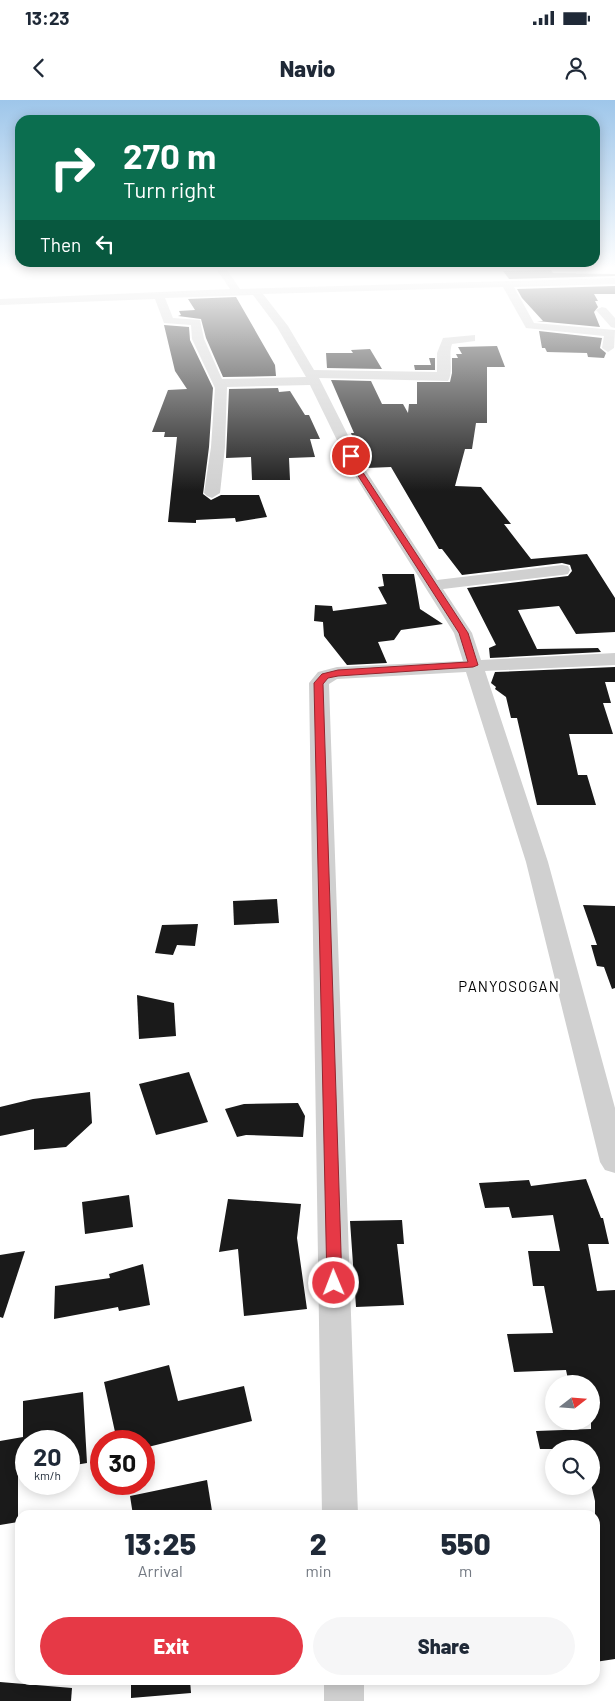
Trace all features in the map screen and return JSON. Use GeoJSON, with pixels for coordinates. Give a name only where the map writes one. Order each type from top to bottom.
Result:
{"type":"FeatureCollection","features":[{"type":"Feature","properties":{"kind":"street"},"geometry":{"type":"LineString","coordinates":[[199,342],[221,388],[218,446],[212,493]]}},
{"type":"Feature","properties":{"kind":"street"},"geometry":{"type":"LineString","coordinates":[[291,342],[312,378],[358,471],[434,585],[463,633],[537,862],[615,1162]]}},
{"type":"Feature","properties":{"kind":"street"},"geometry":{"type":"LineString","coordinates":[[217,383],[312,378],[444,377],[443,353],[447,342]]}},
{"type":"Feature","properties":{"kind":"street"},"geometry":{"type":"LineString","coordinates":[[434,585],[562,570]]}},
{"type":"Feature","properties":{"kind":"street"},"geometry":{"type":"LineString","coordinates":[[340,1510],[319,683],[325,676],[338,673],[615,659]]}},
{"type":"Feature","properties":{"kind":"street"},"geometry":{"type":"LineString","coordinates":[[344,1685],[344,1701]]}},
{"type":"Feature","properties":{"kind":"building"},"geometry":{"type":"Polygon","coordinates":[[[168,342],[191,342],[213,388],[209,447],[203,494],[211,500],[221,495],[259,495],[267,517],[236,522],[235,518],[196,520],[196,523],[168,522],[177,437],[164,437],[165,432],[152,432],[168,390],[187,389],[175,371],[168,342]]]}},
{"type":"Feature","properties":{"kind":"building"},"geometry":{"type":"Polygon","coordinates":[[[208,342],[262,342],[275,365],[276,376],[223,377],[208,342]]]}},
{"type":"Feature","properties":{"kind":"building"},"geometry":{"type":"Polygon","coordinates":[[[541,342],[601,342],[600,348],[606,353],[604,358],[588,357],[587,353],[547,352],[545,348],[542,348],[541,342]]]}},
{"type":"Feature","properties":{"kind":"building"},"geometry":{"type":"Polygon","coordinates":[[[497,346],[505,367],[487,367],[487,423],[476,423],[472,449],[465,449],[455,486],[481,487],[511,524],[504,524],[531,559],[587,554],[615,598],[615,632],[576,634],[559,606],[518,610],[537,649],[598,648],[601,652],[490,658],[489,648],[496,645],[467,588],[568,576],[572,571],[570,565],[562,563],[462,575],[442,549],[439,549],[391,467],[367,468],[355,445],[351,433],[354,433],[331,380],[371,381],[382,404],[403,404],[408,413],[409,404],[417,404],[417,382],[450,382],[452,358],[458,358],[456,354],[462,354],[458,347],[497,346]]]}},
{"type":"Feature","properties":{"kind":"building"},"geometry":{"type":"Polygon","coordinates":[[[370,349],[382,369],[327,368],[326,353],[353,353],[351,350],[370,349]]]}},
{"type":"Feature","properties":{"kind":"building"},"geometry":{"type":"Polygon","coordinates":[[[429,358],[435,358],[435,370],[415,370],[414,365],[431,365],[429,358]]]}},
{"type":"Feature","properties":{"kind":"building"},"geometry":{"type":"Polygon","coordinates":[[[278,388],[279,392],[290,391],[305,415],[309,415],[320,439],[310,439],[315,457],[289,458],[290,480],[252,480],[251,457],[226,458],[229,389],[278,388]]]}},
{"type":"Feature","properties":{"kind":"building"},"geometry":{"type":"Polygon","coordinates":[[[382,574],[414,574],[420,609],[443,624],[401,630],[394,640],[378,642],[387,663],[347,665],[324,636],[323,622],[314,621],[315,605],[332,606],[333,611],[387,604],[378,587],[384,586],[382,574]]]}},
{"type":"Feature","properties":{"kind":"building"},"geometry":{"type":"Polygon","coordinates":[[[615,667],[615,682],[605,682],[611,703],[603,703],[613,734],[569,734],[578,775],[587,775],[596,805],[537,805],[517,718],[511,718],[506,697],[495,689],[496,687],[491,683],[495,672],[615,667]]]}},
{"type":"Feature","properties":{"kind":"building"},"geometry":{"type":"Polygon","coordinates":[[[277,899],[279,923],[234,925],[233,901],[277,899]]]}},
{"type":"Feature","properties":{"kind":"building"},"geometry":{"type":"Polygon","coordinates":[[[583,905],[615,906],[615,988],[612,989],[604,967],[597,966],[591,945],[597,945],[583,905]]]}},
{"type":"Feature","properties":{"kind":"building"},"geometry":{"type":"Polygon","coordinates":[[[198,924],[195,946],[177,945],[173,955],[155,953],[162,925],[198,924]]]}},
{"type":"Feature","properties":{"kind":"building"},"geometry":{"type":"Polygon","coordinates":[[[137,995],[174,1003],[176,1036],[139,1039],[137,995]]]}},
{"type":"Feature","properties":{"kind":"building"},"geometry":{"type":"Polygon","coordinates":[[[189,1072],[208,1122],[156,1135],[139,1084],[189,1072]]]}},
{"type":"Feature","properties":{"kind":"building"},"geometry":{"type":"Polygon","coordinates":[[[90,1092],[92,1123],[66,1147],[34,1150],[34,1129],[0,1136],[0,1107],[33,1099],[90,1092]]]}},
{"type":"Feature","properties":{"kind":"building"},"geometry":{"type":"Polygon","coordinates":[[[298,1103],[305,1116],[303,1137],[246,1135],[237,1137],[225,1109],[244,1104],[298,1103]]]}},
{"type":"Feature","properties":{"kind":"building"},"geometry":{"type":"Polygon","coordinates":[[[586,1179],[601,1218],[603,1218],[609,1244],[588,1244],[597,1291],[615,1290],[615,1659],[600,1661],[600,1510],[595,1510],[594,1495],[600,1495],[600,1440],[545,1440],[545,1449],[540,1449],[536,1431],[600,1430],[600,1375],[567,1375],[566,1370],[514,1372],[507,1334],[553,1333],[544,1286],[533,1286],[528,1251],[560,1251],[553,1215],[512,1218],[509,1207],[485,1208],[479,1183],[529,1180],[531,1186],[586,1179]]]}},
{"type":"Feature","properties":{"kind":"building"},"geometry":{"type":"Polygon","coordinates":[[[129,1195],[133,1227],[85,1234],[82,1202],[129,1195]]]}},
{"type":"Feature","properties":{"kind":"building"},"geometry":{"type":"Polygon","coordinates":[[[228,1199],[301,1204],[297,1238],[307,1309],[244,1316],[238,1249],[219,1252],[228,1199]]]}},
{"type":"Feature","properties":{"kind":"building"},"geometry":{"type":"Polygon","coordinates":[[[402,1220],[404,1244],[397,1244],[404,1305],[356,1307],[350,1221],[402,1220]]]}},
{"type":"Feature","properties":{"kind":"building"},"geometry":{"type":"Polygon","coordinates":[[[25,1251],[3,1318],[0,1317],[0,1255],[25,1251]]]}},
{"type":"Feature","properties":{"kind":"building"},"geometry":{"type":"Polygon","coordinates":[[[143,1264],[150,1305],[119,1311],[118,1307],[54,1319],[55,1286],[110,1278],[109,1274],[143,1264]]]}},
{"type":"Feature","properties":{"kind":"building"},"geometry":{"type":"Polygon","coordinates":[[[169,1365],[178,1401],[244,1386],[252,1421],[155,1445],[155,1430],[115,1430],[104,1382],[169,1365]]]}},
{"type":"Feature","properties":{"kind":"building"},"geometry":{"type":"Polygon","coordinates":[[[83,1392],[87,1463],[80,1464],[80,1430],[23,1430],[23,1401],[83,1392]]]}},
{"type":"Feature","properties":{"kind":"building"},"geometry":{"type":"Polygon","coordinates":[[[15,1438],[15,1495],[18,1495],[18,1510],[15,1510],[15,1522],[0,1525],[0,1441],[15,1438]]]}},
{"type":"Feature","properties":{"kind":"building"},"geometry":{"type":"Polygon","coordinates":[[[207,1480],[212,1510],[132,1510],[130,1496],[155,1495],[155,1491],[207,1480]]]}},
{"type":"Feature","properties":{"kind":"building"},"geometry":{"type":"Polygon","coordinates":[[[0,1682],[15,1683],[15,1685],[72,1688],[71,1701],[0,1701],[0,1682]]]}},
{"type":"Feature","properties":{"kind":"building"},"geometry":{"type":"Polygon","coordinates":[[[131,1685],[190,1685],[191,1693],[131,1698],[131,1685]]]}},
{"type":"Feature","properties":{"kind":"district","name":"PANYOSOGAN"},"geometry":{"type":"Point","coordinates":[509,987]}},
{"type":"Feature","properties":{"kind":"route"},"geometry":{"type":"LineString","coordinates":[[334,1283],[319,683],[325,676],[338,673],[473,665],[463,633],[434,585],[358,471],[351,456]]}}]}
